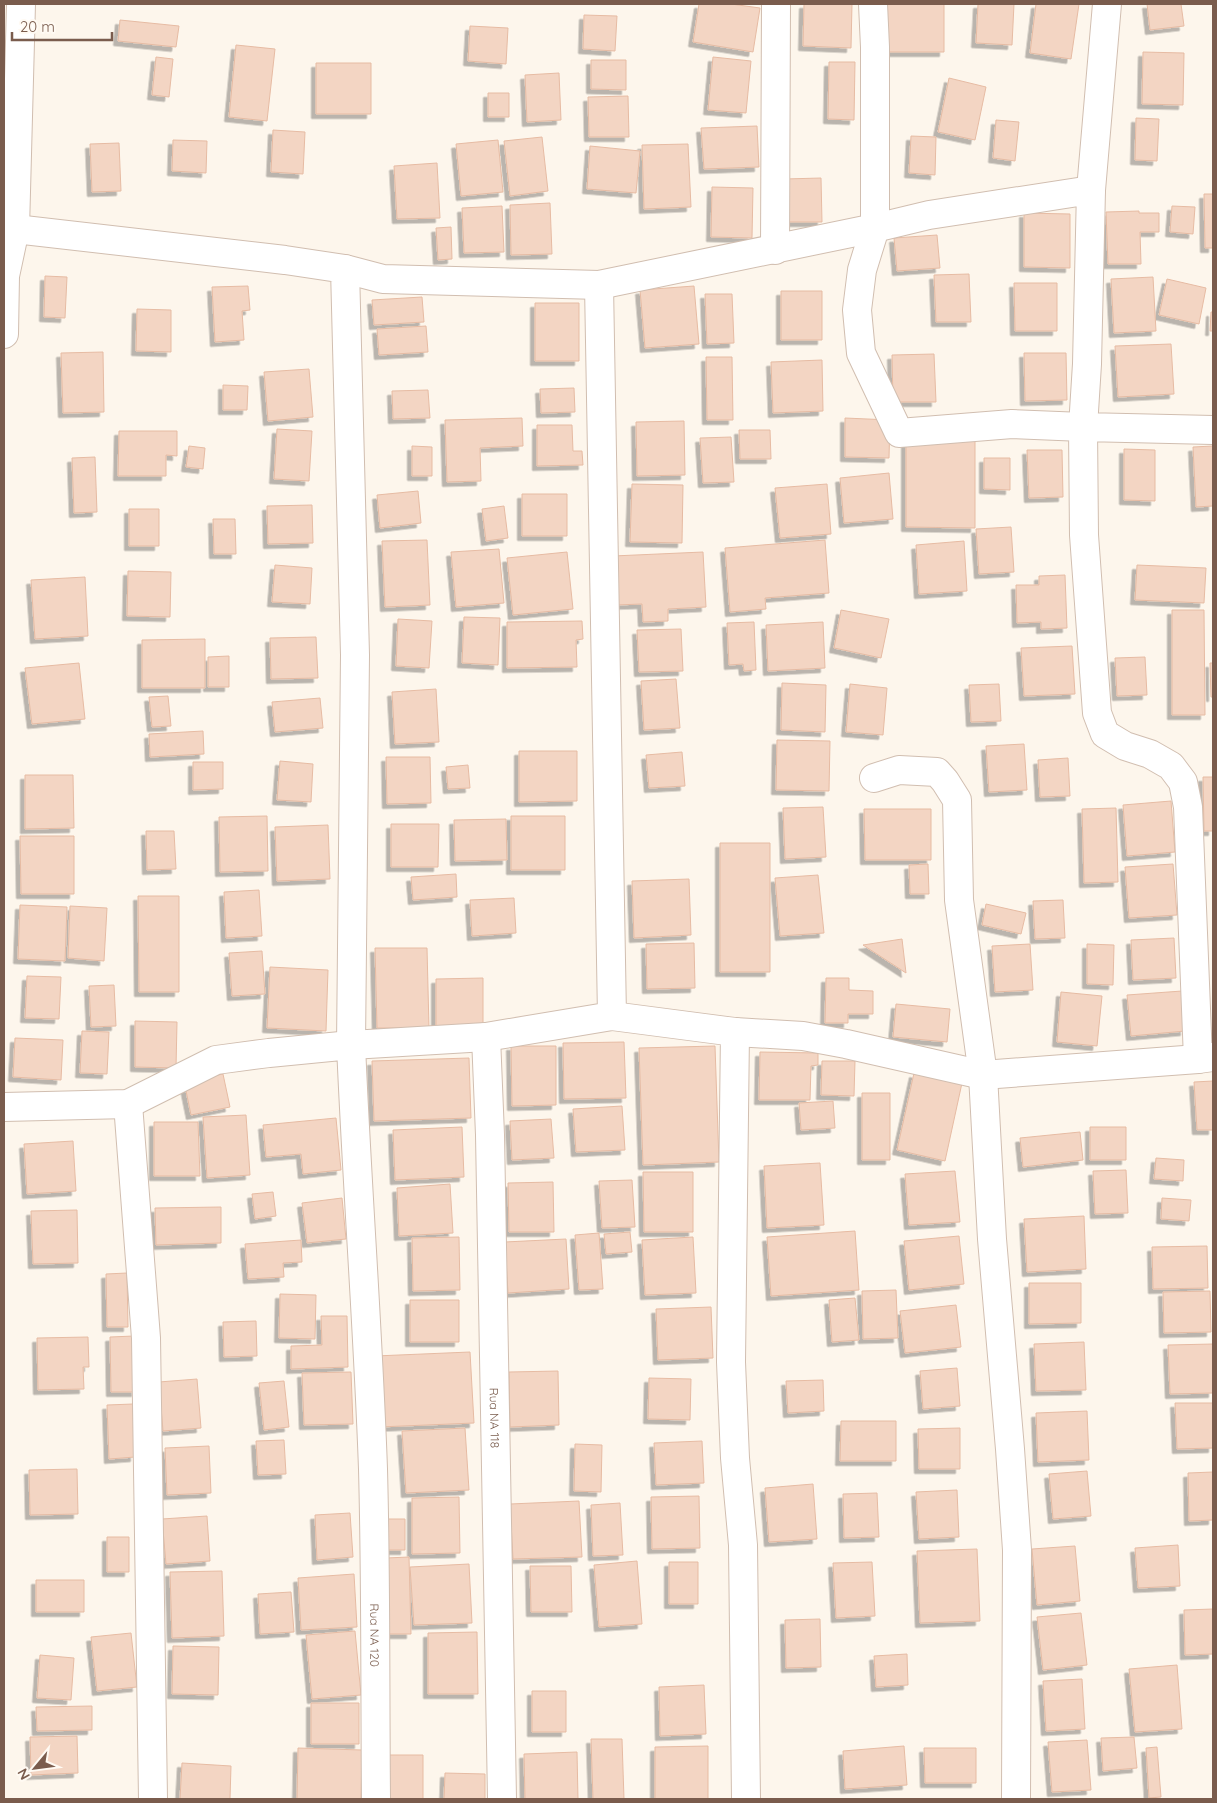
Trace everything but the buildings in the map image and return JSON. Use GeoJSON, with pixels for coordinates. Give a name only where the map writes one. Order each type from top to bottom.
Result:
{"type":"FeatureCollection","features":[{"type":"Feature","properties":{"kind":"street"},"geometry":{"type":"LineString","coordinates":[[4,334],[5,276],[21,4]]}},
{"type":"Feature","properties":{"kind":"street"},"geometry":{"type":"LineString","coordinates":[[775,250],[776,4]]}},
{"type":"Feature","properties":{"kind":"street"},"geometry":{"type":"LineString","coordinates":[[873,4],[876,47],[875,228],[862,270],[858,310],[861,353],[899,433],[1012,424],[1213,430]]}},
{"type":"Feature","properties":{"kind":"street"},"geometry":{"type":"LineString","coordinates":[[4,1107],[128,1104],[216,1060],[351,1045],[486,1037],[612,1016],[735,1032],[803,1036],[983,1075],[1205,1058],[1188,807],[1183,782],[1171,766],[1150,754],[1125,746],[1105,734],[1097,713],[1084,534],[1083,427],[1087,364],[1091,190],[1107,4]]}},
{"type":"Feature","properties":{"kind":"street"},"geometry":{"type":"LineString","coordinates":[[9,229],[285,260],[345,269],[383,279],[599,285],[775,250],[929,215],[1091,190]]}},
{"type":"Feature","properties":{"kind":"street","name":"Rua NA 120"},"geometry":{"type":"LineString","coordinates":[[345,269],[355,655],[351,1045],[358,1199],[367,1318],[373,1471],[376,1799]]}},
{"type":"Feature","properties":{"kind":"street"},"geometry":{"type":"LineString","coordinates":[[599,285],[612,1016]]}},
{"type":"Feature","properties":{"kind":"street"},"geometry":{"type":"LineString","coordinates":[[874,778],[899,770],[937,772],[957,800],[959,900],[983,1075],[992,1240],[1010,1449],[1016,1550],[1016,1799]]}},
{"type":"Feature","properties":{"kind":"street"},"geometry":{"type":"LineString","coordinates":[[735,1032],[731,1362],[735,1458],[743,1545],[746,1799]]}},
{"type":"Feature","properties":{"kind":"street","name":"Rua NA 118"},"geometry":{"type":"LineString","coordinates":[[486,1037],[491,1145],[502,1799]]}},
{"type":"Feature","properties":{"kind":"street"},"geometry":{"type":"LineString","coordinates":[[128,1104],[146,1338],[153,1799]]}}]}
